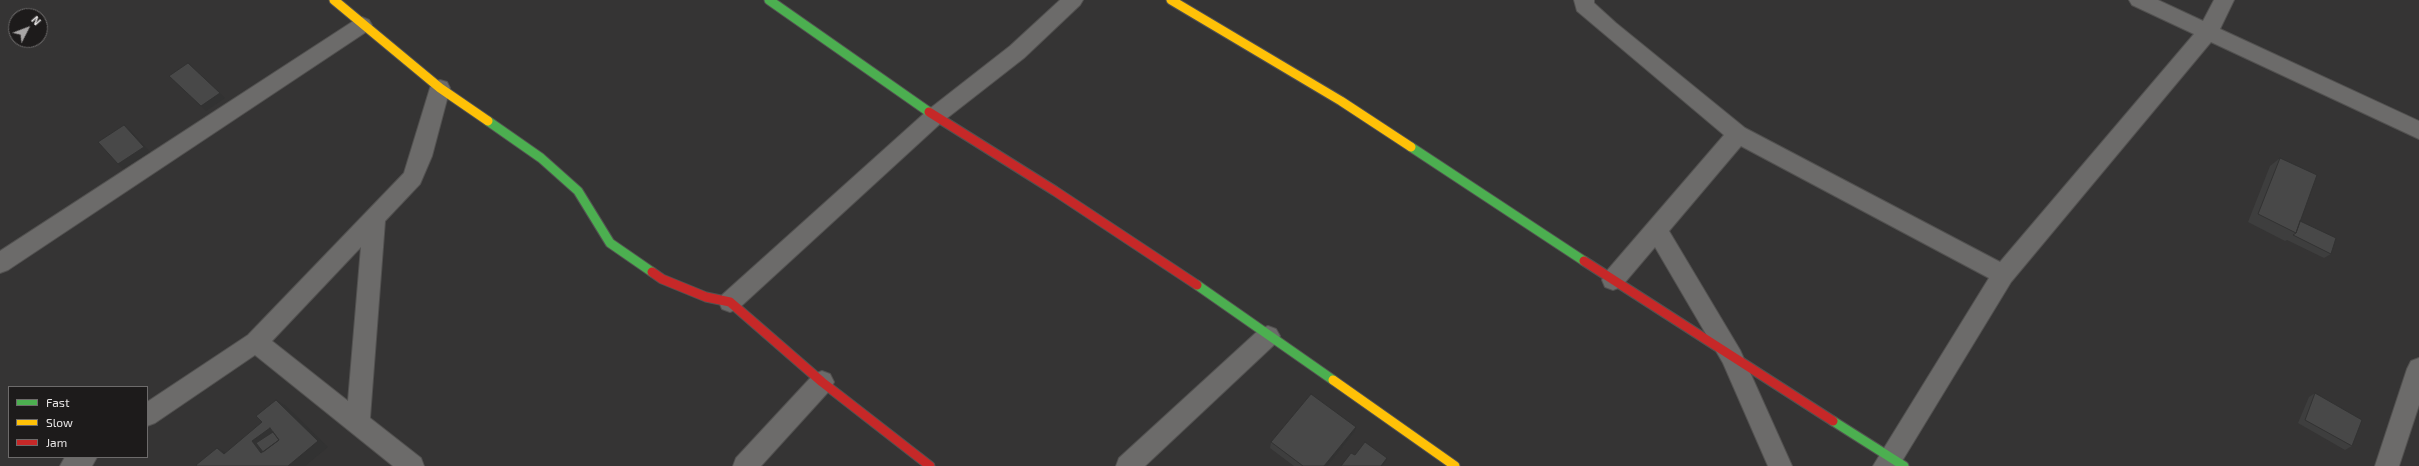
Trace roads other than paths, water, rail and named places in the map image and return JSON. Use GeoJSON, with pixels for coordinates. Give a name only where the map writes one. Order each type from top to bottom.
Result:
{"type":"FeatureCollection","features":[{"type":"Feature","properties":{"kind":"street"},"geometry":{"type":"LineString","coordinates":[[334,0],[362,25],[440,88],[541,158],[578,192],[610,244],[662,279],[706,297],[730,302],[822,382],[930,466]]}},
{"type":"Feature","properties":{"kind":"street"},"geometry":{"type":"LineString","coordinates":[[769,0],[935,116],[1055,191],[1179,273],[1455,466]]}},
{"type":"Feature","properties":{"kind":"street"},"geometry":{"type":"LineString","coordinates":[[730,302],[935,116],[1017,52],[1073,0]]}},
{"type":"Feature","properties":{"kind":"street"},"geometry":{"type":"LineString","coordinates":[[1171,0],[1342,101],[1613,280],[1732,356],[1893,464],[2003,275],[2208,32],[2224,0]]}},
{"type":"Feature","properties":{"kind":"street"},"geometry":{"type":"LineString","coordinates":[[1584,0],[1584,6],[1608,28],[1738,134],[2003,275]]}},
{"type":"Feature","properties":{"kind":"street"},"geometry":{"type":"LineString","coordinates":[[2139,0],[2419,130]]}},
{"type":"Feature","properties":{"kind":"street"},"geometry":{"type":"LineString","coordinates":[[0,263],[362,25]]}},
{"type":"Feature","properties":{"kind":"street"},"geometry":{"type":"LineString","coordinates":[[148,414],[256,342],[412,178],[421,156],[440,88]]}},
{"type":"Feature","properties":{"kind":"street"},"geometry":{"type":"LineString","coordinates":[[1613,280],[1738,134]]}},
{"type":"Feature","properties":{"kind":"street"},"geometry":{"type":"LineString","coordinates":[[358,423],[374,218]]}},
{"type":"Feature","properties":{"kind":"street"},"geometry":{"type":"LineString","coordinates":[[1656,231],[1732,356],[1780,466]]}},
{"type":"Feature","properties":{"kind":"street"},"geometry":{"type":"LineString","coordinates":[[1128,466],[1268,336]]}},
{"type":"Feature","properties":{"kind":"street"},"geometry":{"type":"LineString","coordinates":[[256,342],[412,466]]}},
{"type":"Feature","properties":{"kind":"street"},"geometry":{"type":"LineString","coordinates":[[2387,466],[2419,369]]}},
{"type":"Feature","properties":{"kind":"street"},"geometry":{"type":"LineString","coordinates":[[745,466],[822,382]]}},
{"type":"Feature","properties":{"kind":"street"},"geometry":{"type":"LineString","coordinates":[[72,466],[84,458]]}}]}
